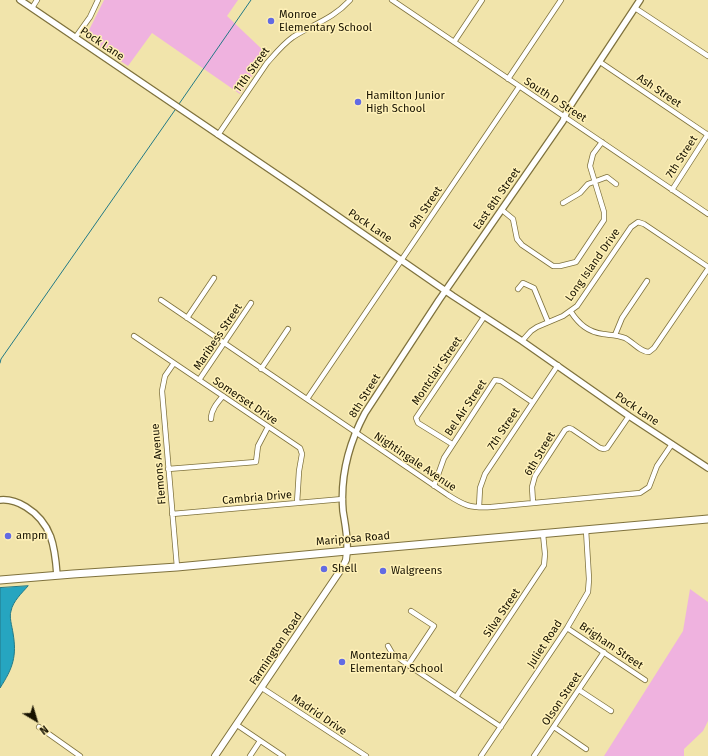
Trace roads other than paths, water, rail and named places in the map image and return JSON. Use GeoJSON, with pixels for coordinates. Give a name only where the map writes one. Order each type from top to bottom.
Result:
{"type":"FeatureCollection","features":[{"type":"Feature","properties":{"kind":"main road","name":"Mariposa Road"},"geometry":{"type":"LineString","coordinates":[[0,580],[177,567],[708,519]]}},
{"type":"Feature","properties":{"kind":"main road","name":"Farmington Road"},"geometry":{"type":"LineString","coordinates":[[216,756],[342,568],[346,560],[347,551]]}},
{"type":"Feature","properties":{"kind":"street","name":"Pock Lane"},"geometry":{"type":"LineString","coordinates":[[20,0],[484,317],[558,365],[629,416],[708,468]]}},
{"type":"Feature","properties":{"kind":"street"},"geometry":{"type":"LineString","coordinates":[[32,8],[37,0]]}},
{"type":"Feature","properties":{"kind":"street"},"geometry":{"type":"LineString","coordinates":[[75,38],[90,16],[98,0]]}},
{"type":"Feature","properties":{"kind":"street","name":"11th Street"},"geometry":{"type":"LineString","coordinates":[[218,135],[266,63],[275,53],[293,37],[332,16],[350,0]]}},
{"type":"Feature","properties":{"kind":"street","name":"South D Street"},"geometry":{"type":"LineString","coordinates":[[392,0],[708,214]]}},
{"type":"Feature","properties":{"kind":"street"},"geometry":{"type":"LineString","coordinates":[[454,42],[482,0]]}},
{"type":"Feature","properties":{"kind":"street"},"geometry":{"type":"LineString","coordinates":[[508,79],[561,0]]}},
{"type":"Feature","properties":{"kind":"street","name":"East 8th Street"},"geometry":{"type":"LineString","coordinates":[[446,291],[564,117],[567,110],[640,0]]}},
{"type":"Feature","properties":{"kind":"street"},"geometry":{"type":"LineString","coordinates":[[635,8],[708,56]]}},
{"type":"Feature","properties":{"kind":"street","name":"Ash Street"},"geometry":{"type":"LineString","coordinates":[[600,62],[708,134]]}},
{"type":"Feature","properties":{"kind":"street","name":"9th Street"},"geometry":{"type":"LineString","coordinates":[[307,399],[519,87]]}},
{"type":"Feature","properties":{"kind":"street","name":"7th Street"},"geometry":{"type":"LineString","coordinates":[[672,190],[708,134]]}},
{"type":"Feature","properties":{"kind":"street"},"geometry":{"type":"LineString","coordinates":[[502,210],[513,219],[518,239],[522,245],[553,266],[572,264],[579,259],[604,220],[604,214],[590,164],[593,154],[602,142]]}},
{"type":"Feature","properties":{"kind":"street"},"geometry":{"type":"LineString","coordinates":[[563,203],[580,193],[588,184],[607,178],[616,184]]}},
{"type":"Feature","properties":{"kind":"street","name":"Long Island Drive"},"geometry":{"type":"LineString","coordinates":[[522,341],[531,331],[571,312],[582,300],[631,227],[638,222],[644,224],[708,268]]}},
{"type":"Feature","properties":{"kind":"street"},"geometry":{"type":"LineString","coordinates":[[571,312],[580,323],[589,330],[601,334],[615,335],[628,340],[644,351],[649,352],[654,348],[708,268]]}},
{"type":"Feature","properties":{"kind":"street"},"geometry":{"type":"LineString","coordinates":[[187,318],[214,278]]}},
{"type":"Feature","properties":{"kind":"street"},"geometry":{"type":"LineString","coordinates":[[615,335],[622,318],[647,280]]}},
{"type":"Feature","properties":{"kind":"street"},"geometry":{"type":"LineString","coordinates":[[518,289],[523,283],[534,288],[548,322]]}},
{"type":"Feature","properties":{"kind":"street","name":"8th Street"},"geometry":{"type":"LineString","coordinates":[[347,551],[343,499],[344,473],[346,461],[357,427],[370,404],[446,291]]}},
{"type":"Feature","properties":{"kind":"street","name":"Nightingale Avenue"},"geometry":{"type":"LineString","coordinates":[[161,300],[434,486],[464,505],[471,507],[479,508],[642,492],[649,487],[657,466],[672,444]]}},
{"type":"Feature","properties":{"kind":"street","name":"Maribess Street"},"geometry":{"type":"LineString","coordinates":[[199,380],[251,303]]}},
{"type":"Feature","properties":{"kind":"street","name":"Montclair Street"},"geometry":{"type":"LineString","coordinates":[[452,444],[418,423],[416,418],[484,317]]}},
{"type":"Feature","properties":{"kind":"street"},"geometry":{"type":"LineString","coordinates":[[261,368],[288,329]]}},
{"type":"Feature","properties":{"kind":"street","name":"Somerset Drive"},"geometry":{"type":"LineString","coordinates":[[134,336],[301,450],[302,454],[297,503]]}},
{"type":"Feature","properties":{"kind":"street","name":"Flemons Avenue"},"geometry":{"type":"LineString","coordinates":[[174,363],[165,376],[162,391],[177,567]]}},
{"type":"Feature","properties":{"kind":"street","name":"7th Street"},"geometry":{"type":"LineString","coordinates":[[479,508],[480,488],[484,474],[558,365]]}},
{"type":"Feature","properties":{"kind":"street","name":"Bel Air Street"},"geometry":{"type":"LineString","coordinates":[[434,486],[444,458],[452,444],[495,380],[502,381],[532,402]]}},
{"type":"Feature","properties":{"kind":"street"},"geometry":{"type":"LineString","coordinates":[[211,419],[216,405],[223,396]]}},
{"type":"Feature","properties":{"kind":"street","name":"6th Street"},"geometry":{"type":"LineString","coordinates":[[533,503],[532,487],[535,476],[565,430],[569,428],[572,429],[600,448],[604,449],[607,448],[629,416]]}},
{"type":"Feature","properties":{"kind":"street"},"geometry":{"type":"LineString","coordinates":[[168,470],[256,462],[258,446],[268,427]]}},
{"type":"Feature","properties":{"kind":"street","name":"Cambria Drive"},"geometry":{"type":"LineString","coordinates":[[172,514],[343,499]]}},
{"type":"Feature","properties":{"kind":"street"},"geometry":{"type":"LineString","coordinates":[[0,500],[12,500],[32,511],[43,521],[53,545],[57,575]]}},
{"type":"Feature","properties":{"kind":"street","name":"Juliet Road"},"geometry":{"type":"LineString","coordinates":[[482,756],[584,600],[589,587],[586,530]]}},
{"type":"Feature","properties":{"kind":"street","name":"Silva Street"},"geometry":{"type":"LineString","coordinates":[[456,697],[544,565],[545,554],[543,534]]}},
{"type":"Feature","properties":{"kind":"street"},"geometry":{"type":"LineString","coordinates":[[408,665],[434,626],[411,611]]}},
{"type":"Feature","properties":{"kind":"street","name":"Brigham Street"},"geometry":{"type":"LineString","coordinates":[[567,628],[645,680]]}},
{"type":"Feature","properties":{"kind":"street"},"geometry":{"type":"LineString","coordinates":[[388,646],[392,653],[408,665],[501,727]]}},
{"type":"Feature","properties":{"kind":"street","name":"Olson Street"},"geometry":{"type":"LineString","coordinates":[[534,756],[604,652]]}},
{"type":"Feature","properties":{"kind":"street","name":"Madrid Drive"},"geometry":{"type":"LineString","coordinates":[[262,688],[366,756]]}},
{"type":"Feature","properties":{"kind":"street"},"geometry":{"type":"LineString","coordinates":[[579,690],[611,711]]}},
{"type":"Feature","properties":{"kind":"street"},"geometry":{"type":"LineString","coordinates":[[237,725],[283,756]]}},
{"type":"Feature","properties":{"kind":"street"},"geometry":{"type":"LineString","coordinates":[[38,727],[80,756]]}},
{"type":"Feature","properties":{"kind":"street"},"geometry":{"type":"LineString","coordinates":[[554,727],[586,749]]}},
{"type":"Feature","properties":{"kind":"street"},"geometry":{"type":"LineString","coordinates":[[250,756],[260,741]]}},
{"type":"Feature","properties":{"kind":"water"},"geometry":{"type":"Polygon","coordinates":[[[28,586],[12,607],[10,613],[14,641],[14,655],[11,668],[0,688],[0,588],[28,586]]]}},
{"type":"Feature","properties":{"kind":"waterway"},"geometry":{"type":"LineString","coordinates":[[179,104],[251,0]]}},
{"type":"Feature","properties":{"kind":"waterway"},"geometry":{"type":"LineString","coordinates":[[0,363],[1,359],[175,110]]}},
{"type":"Feature","properties":{"kind":"place","name":"Monroe Elementary School"},"geometry":{"type":"Point","coordinates":[271,21]}},
{"type":"Feature","properties":{"kind":"place","name":"Hamilton Junior High School"},"geometry":{"type":"Point","coordinates":[358,102]}},
{"type":"Feature","properties":{"kind":"place","name":"ampm"},"geometry":{"type":"Point","coordinates":[8,536]}},
{"type":"Feature","properties":{"kind":"place","name":"Shell"},"geometry":{"type":"Point","coordinates":[324,569]}},
{"type":"Feature","properties":{"kind":"place","name":"Walgreens"},"geometry":{"type":"Point","coordinates":[383,571]}},
{"type":"Feature","properties":{"kind":"place","name":"Montezuma Elementary School"},"geometry":{"type":"Point","coordinates":[342,662]}}]}
